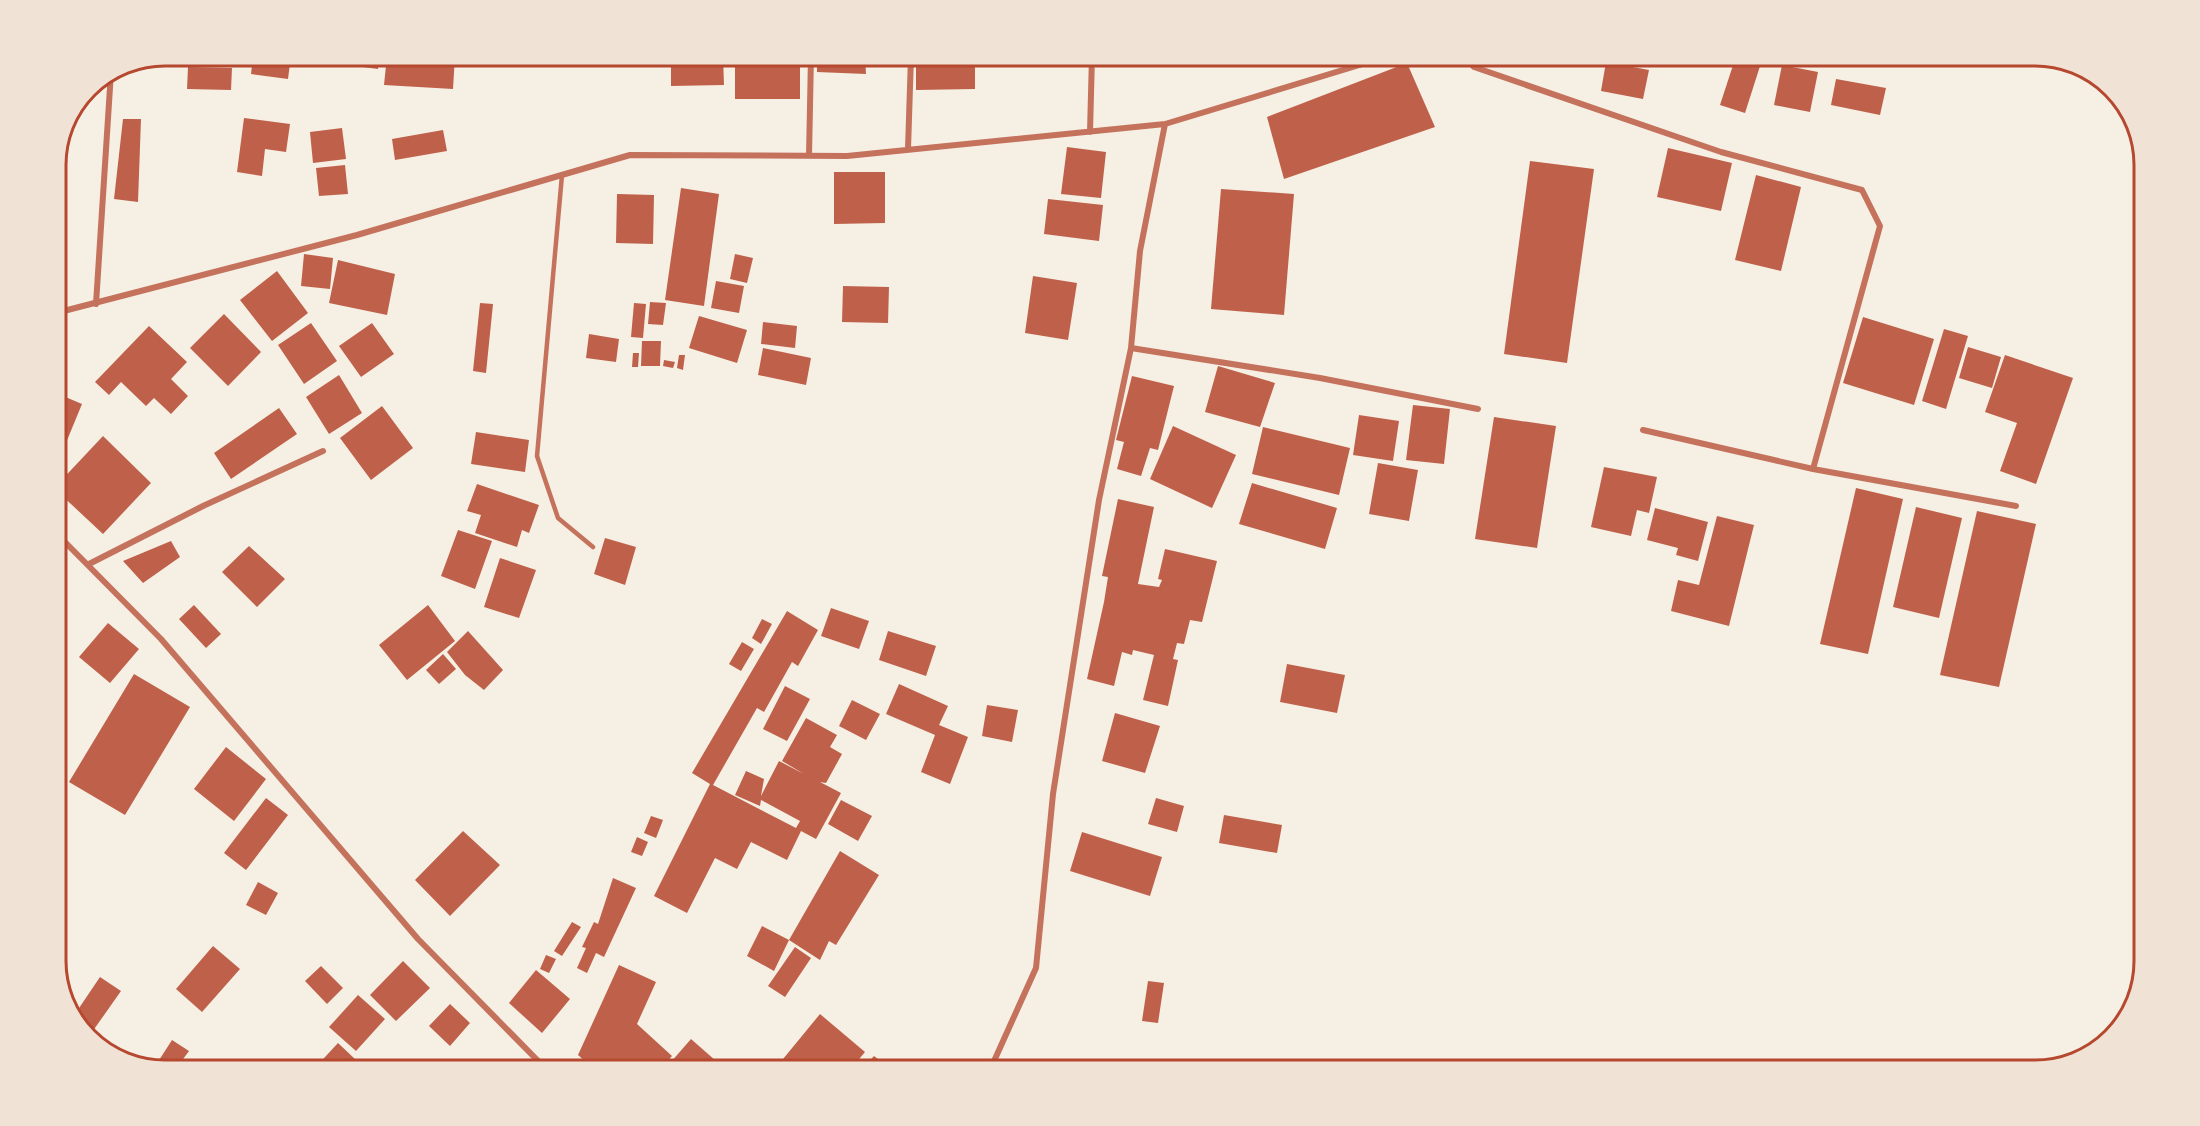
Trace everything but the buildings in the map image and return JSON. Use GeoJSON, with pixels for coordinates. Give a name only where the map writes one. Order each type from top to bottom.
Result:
{"type":"FeatureCollection","features":[{"type":"Feature","properties":{"kind":"street"},"geometry":{"type":"LineString","coordinates":[[809,156],[811,66]]}},
{"type":"Feature","properties":{"kind":"street"},"geometry":{"type":"LineString","coordinates":[[909,149],[911,66]]}},
{"type":"Feature","properties":{"kind":"street"},"geometry":{"type":"LineString","coordinates":[[1090,132],[1092,66]]}},
{"type":"Feature","properties":{"kind":"street"},"geometry":{"type":"LineString","coordinates":[[66,311],[357,235],[630,155],[847,156],[1165,124],[1356,66]]}},
{"type":"Feature","properties":{"kind":"street"},"geometry":{"type":"LineString","coordinates":[[1473,66],[1721,152],[1862,190],[1880,226],[1813,469]]}},
{"type":"Feature","properties":{"kind":"street"},"geometry":{"type":"LineString","coordinates":[[96,304],[110,83]]}},
{"type":"Feature","properties":{"kind":"street"},"geometry":{"type":"LineString","coordinates":[[995,1060],[1036,968],[1053,794],[1098,500],[1131,348],[1140,251],[1165,124]]}},
{"type":"Feature","properties":{"kind":"street"},"geometry":{"type":"LineString","coordinates":[[1131,348],[1320,378],[1478,409]]}},
{"type":"Feature","properties":{"kind":"street"},"geometry":{"type":"LineString","coordinates":[[1643,430],[1813,469],[2016,506]]}},
{"type":"Feature","properties":{"kind":"street"},"geometry":{"type":"LineString","coordinates":[[89,564],[203,506],[323,451]]}},
{"type":"Feature","properties":{"kind":"street"},"geometry":{"type":"LineString","coordinates":[[66,542],[161,639],[418,939],[536,1060]]}},
{"type":"Feature","properties":{"kind":"lane"},"geometry":{"type":"LineString","coordinates":[[562,175],[537,456],[558,518],[593,547]]}}]}
